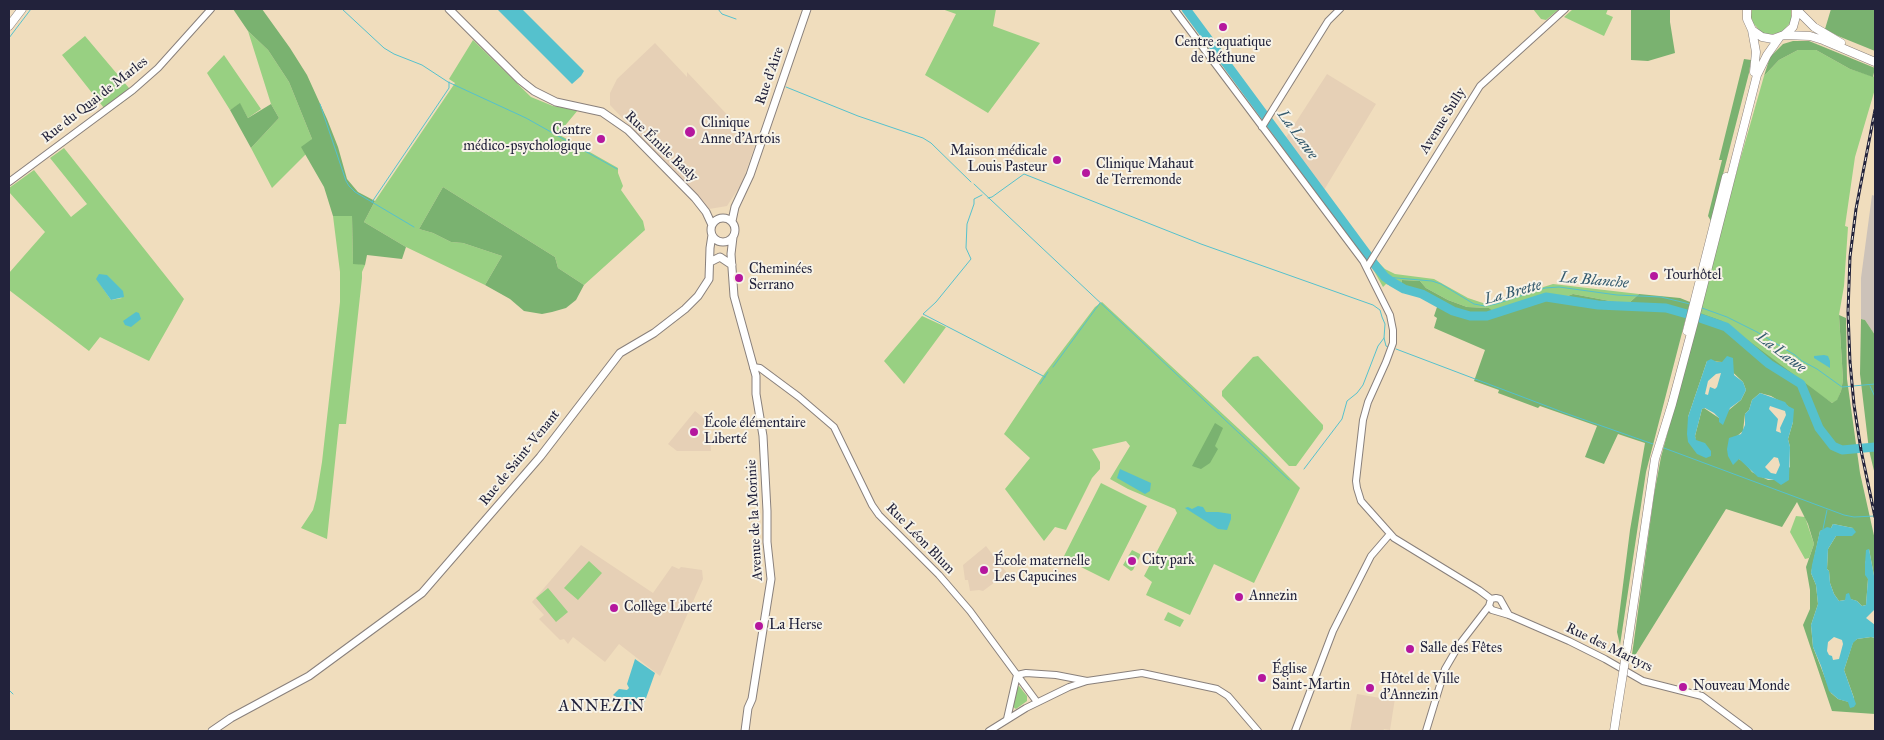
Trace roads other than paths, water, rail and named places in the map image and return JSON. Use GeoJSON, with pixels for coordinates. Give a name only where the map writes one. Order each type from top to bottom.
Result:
{"type":"FeatureCollection","features":[{"type":"Feature","properties":{"kind":"main road"},"geometry":{"type":"LineString","coordinates":[[9,26],[22,9]]}},
{"type":"Feature","properties":{"kind":"main road","name":"Rue Émile Basly"},"geometry":{"type":"LineString","coordinates":[[449,9],[520,80],[534,91],[556,102],[602,112],[622,124],[706,212],[712,225]]}},
{"type":"Feature","properties":{"kind":"main road","name":"Rue d'Aire"},"geometry":{"type":"LineString","coordinates":[[732,221],[735,207],[750,175],[807,9]]}},
{"type":"Feature","properties":{"kind":"main road"},"geometry":{"type":"LineString","coordinates":[[1614,731],[1651,476],[1699,279],[1754,76],[1756,63],[1755,42],[1747,19],[1746,9]]}},
{"type":"Feature","properties":{"kind":"main road"},"geometry":{"type":"LineString","coordinates":[[1746,9],[1744,22],[1755,42]]}},
{"type":"Feature","properties":{"kind":"main road"},"geometry":{"type":"LineString","coordinates":[[1664,425],[1672,404],[1694,322],[1757,76],[1771,48],[1793,27],[1796,9]]}},
{"type":"Feature","properties":{"kind":"main road"},"geometry":{"type":"LineString","coordinates":[[1796,9],[1825,34],[1875,57]]}},
{"type":"Feature","properties":{"kind":"main road"},"geometry":{"type":"LineString","coordinates":[[1752,30],[1767,38],[1798,35],[1823,40],[1875,62]]}},
{"type":"Feature","properties":{"kind":"main road"},"geometry":{"type":"LineString","coordinates":[[1771,48],[1786,39],[1798,35]]}},
{"type":"Feature","properties":{"kind":"main road","name":"Rue d'Aire"},"geometry":{"type":"LineString","coordinates":[[721,218],[735,207]]}},
{"type":"Feature","properties":{"kind":"main road","name":"Rue Émile Basly"},"geometry":{"type":"LineString","coordinates":[[706,212],[721,218]]}},
{"type":"Feature","properties":{"kind":"main road"},"geometry":{"type":"LineString","coordinates":[[731,254],[722,242],[712,235],[712,225],[721,218],[732,221],[736,230],[733,237],[731,254],[734,296],[753,367]]}},
{"type":"Feature","properties":{"kind":"main road","name":"Rue de Saint-Venant"},"geometry":{"type":"LineString","coordinates":[[212,731],[231,718],[309,676],[422,593],[540,457],[620,353],[654,333],[685,309],[707,285],[712,235]]}},
{"type":"Feature","properties":{"kind":"main road"},"geometry":{"type":"LineString","coordinates":[[722,242],[733,237]]}},
{"type":"Feature","properties":{"kind":"main road","name":"Rue de Saint-Venant"},"geometry":{"type":"LineString","coordinates":[[710,258],[722,242]]}},
{"type":"Feature","properties":{"kind":"main road"},"geometry":{"type":"LineString","coordinates":[[710,258],[720,257],[732,265]]}},
{"type":"Feature","properties":{"kind":"main road","name":"Avenue de la Morinie"},"geometry":{"type":"LineString","coordinates":[[745,731],[748,708],[752,699],[770,579],[763,436],[756,394],[756,376],[753,367]]}},
{"type":"Feature","properties":{"kind":"street","name":"Rue du Quai de Marles"},"geometry":{"type":"LineString","coordinates":[[9,182],[139,85],[158,68],[211,9]]}},
{"type":"Feature","properties":{"kind":"street"},"geometry":{"type":"LineString","coordinates":[[1174,9],[1368,266],[1390,315],[1394,338],[1364,414],[1357,488],[1364,506],[1390,534],[1421,556],[1480,590],[1493,607],[1501,609],[1503,605]]}},
{"type":"Feature","properties":{"kind":"street"},"geometry":{"type":"LineString","coordinates":[[1263,125],[1328,21],[1340,9]]}},
{"type":"Feature","properties":{"kind":"street","name":"Avenue Sully"},"geometry":{"type":"LineString","coordinates":[[1368,266],[1480,86],[1565,9]]}},
{"type":"Feature","properties":{"kind":"street","name":"Rue Léon Blum"},"geometry":{"type":"LineString","coordinates":[[753,367],[760,368],[811,406],[834,427],[879,515],[945,582],[970,611],[1037,702]]}},
{"type":"Feature","properties":{"kind":"street"},"geometry":{"type":"LineString","coordinates":[[756,376],[768,374]]}},
{"type":"Feature","properties":{"kind":"street"},"geometry":{"type":"LineString","coordinates":[[1295,731],[1332,633],[1371,556],[1390,534]]}},
{"type":"Feature","properties":{"kind":"street"},"geometry":{"type":"LineString","coordinates":[[1426,731],[1445,668],[1459,645],[1482,617],[1493,607],[1498,598],[1509,615]]}},
{"type":"Feature","properties":{"kind":"street","name":"Rue des Martyrs"},"geometry":{"type":"LineString","coordinates":[[1493,607],[1569,641],[1643,681],[1702,696],[1749,731]]}},
{"type":"Feature","properties":{"kind":"street"},"geometry":{"type":"LineString","coordinates":[[1007,719],[1017,675],[1026,673],[1056,675],[1088,681]]}},
{"type":"Feature","properties":{"kind":"street"},"geometry":{"type":"LineString","coordinates":[[989,731],[1037,702],[1069,687],[1088,681],[1142,673],[1215,688],[1228,696],[1258,731]]}},
{"type":"Feature","properties":{"kind":"street"},"geometry":{"type":"LineString","coordinates":[[1010,709],[1017,713]]}},
{"type":"Feature","properties":{"kind":"water"},"geometry":{"type":"Polygon","coordinates":[[[497,9],[522,9],[584,71],[581,76],[572,84],[497,9]]]}},
{"type":"Feature","properties":{"kind":"water"},"geometry":{"type":"Polygon","coordinates":[[[99,274],[107,275],[123,291],[124,297],[111,300],[96,279],[99,274]]]}},
{"type":"Feature","properties":{"kind":"water"},"geometry":{"type":"Polygon","coordinates":[[[136,312],[139,313],[141,319],[131,327],[125,325],[123,321],[136,312]]]}},
{"type":"Feature","properties":{"kind":"water"},"geometry":{"type":"Polygon","coordinates":[[[1727,356],[1733,358],[1734,375],[1743,382],[1746,390],[1741,400],[1730,408],[1723,425],[1714,413],[1705,408],[1702,409],[1695,436],[1696,440],[1705,443],[1711,451],[1711,456],[1706,458],[1697,454],[1688,442],[1688,417],[1707,361],[1711,359],[1722,362],[1727,356]],[[1721,373],[1716,374],[1708,381],[1705,394],[1708,395],[1710,387],[1715,389],[1721,373]]]}},
{"type":"Feature","properties":{"kind":"water"},"geometry":{"type":"Polygon","coordinates":[[[1814,356],[1828,356],[1830,368],[1814,358],[1814,356]]]}},
{"type":"Feature","properties":{"kind":"water"},"geometry":{"type":"Polygon","coordinates":[[[1760,393],[1785,402],[1794,409],[1793,422],[1788,439],[1790,447],[1789,480],[1781,485],[1774,480],[1758,477],[1739,459],[1733,465],[1728,456],[1729,438],[1741,434],[1745,425],[1745,414],[1749,410],[1752,400],[1760,393]],[[1770,406],[1769,409],[1778,419],[1776,431],[1781,433],[1780,428],[1786,415],[1785,411],[1770,406]],[[1774,457],[1765,467],[1771,473],[1776,474],[1780,465],[1778,458],[1774,457]]]}},
{"type":"Feature","properties":{"kind":"water"},"geometry":{"type":"Polygon","coordinates":[[[1120,469],[1151,483],[1150,491],[1145,494],[1117,478],[1120,469]]]}},
{"type":"Feature","properties":{"kind":"water"},"geometry":{"type":"Polygon","coordinates":[[[1198,506],[1203,507],[1206,512],[1231,514],[1227,530],[1218,529],[1185,508],[1192,509],[1198,506]]]}},
{"type":"Feature","properties":{"kind":"water"},"geometry":{"type":"Polygon","coordinates":[[[1833,524],[1853,528],[1856,532],[1852,536],[1836,536],[1828,549],[1827,569],[1834,594],[1839,601],[1845,600],[1846,594],[1849,593],[1851,599],[1857,601],[1862,606],[1866,605],[1868,579],[1865,575],[1865,564],[1866,550],[1869,549],[1875,581],[1875,609],[1866,618],[1875,625],[1875,638],[1857,639],[1853,643],[1844,670],[1856,704],[1850,708],[1848,702],[1838,699],[1829,691],[1813,647],[1811,625],[1818,604],[1816,585],[1811,573],[1812,565],[1820,531],[1827,527],[1831,528],[1833,524]],[[1834,637],[1828,642],[1827,651],[1833,660],[1839,659],[1843,644],[1842,640],[1834,637]]]}},
{"type":"Feature","properties":{"kind":"water"},"geometry":{"type":"Polygon","coordinates":[[[635,659],[655,673],[645,701],[639,709],[613,695],[619,689],[627,690],[629,688],[627,684],[635,659]]]}},
{"type":"Feature","properties":{"kind":"waterway"},"geometry":{"type":"LineString","coordinates":[[9,38],[31,9]]}},
{"type":"Feature","properties":{"kind":"waterway"},"geometry":{"type":"LineString","coordinates":[[342,9],[384,48],[394,54],[422,65],[448,82],[526,118],[617,169]]}},
{"type":"Feature","properties":{"kind":"waterway"},"geometry":{"type":"LineString","coordinates":[[718,9],[722,14],[736,19]]}},
{"type":"Feature","properties":{"kind":"waterway","name":"La Lawe"},"geometry":{"type":"LineString","coordinates":[[1186,9],[1375,265],[1392,282],[1404,289],[1422,294],[1453,311],[1470,316],[1487,316],[1546,297],[1598,305],[1666,308],[1687,314]]}},
{"type":"Feature","properties":{"kind":"waterway"},"geometry":{"type":"LineString","coordinates":[[372,202],[449,88],[449,82]]}},
{"type":"Feature","properties":{"kind":"waterway"},"geometry":{"type":"LineString","coordinates":[[786,87],[858,116],[923,138],[931,143],[971,182]]}},
{"type":"Feature","properties":{"kind":"waterway"},"geometry":{"type":"LineString","coordinates":[[320,104],[349,186],[355,192],[414,227]]}},
{"type":"Feature","properties":{"kind":"waterway"},"geometry":{"type":"LineString","coordinates":[[988,198],[1024,174],[1201,244],[1373,305],[1380,310],[1385,324],[1384,338],[1388,347]]}},
{"type":"Feature","properties":{"kind":"waterway"},"geometry":{"type":"LineString","coordinates":[[974,184],[1289,480]]}},
{"type":"Feature","properties":{"kind":"waterway"},"geometry":{"type":"LineString","coordinates":[[982,195],[974,199],[967,224],[966,248],[971,259],[936,302],[923,314],[1045,377]]}},
{"type":"Feature","properties":{"kind":"waterway","name":"La Blanche"},"geometry":{"type":"LineString","coordinates":[[1385,277],[1432,281],[1441,284],[1474,304],[1485,306],[1545,288],[1559,287],[1617,295],[1661,297],[1690,304]]}},
{"type":"Feature","properties":{"kind":"waterway"},"geometry":{"type":"LineString","coordinates":[[1053,367],[1100,303]]}},
{"type":"Feature","properties":{"kind":"waterway","name":"La Blanche"},"geometry":{"type":"LineString","coordinates":[[1702,308],[1727,317],[1757,332],[1817,369],[1842,387],[1875,384]]}},
{"type":"Feature","properties":{"kind":"waterway","name":"La Lawe"},"geometry":{"type":"LineString","coordinates":[[1700,318],[1726,327],[1769,364],[1801,384],[1819,428],[1833,446],[1842,450],[1875,447]]}},
{"type":"Feature","properties":{"kind":"waterway"},"geometry":{"type":"LineString","coordinates":[[1304,469],[1342,419],[1347,401],[1363,385],[1378,346],[1384,338]]}},
{"type":"Feature","properties":{"kind":"waterway"},"geometry":{"type":"LineString","coordinates":[[1396,349],[1653,444]]}},
{"type":"Feature","properties":{"kind":"waterway"},"geometry":{"type":"LineString","coordinates":[[1040,384],[1048,372]]}},
{"type":"Feature","properties":{"kind":"waterway"},"geometry":{"type":"LineString","coordinates":[[1870,386],[1875,397]]}},
{"type":"Feature","properties":{"kind":"waterway"},"geometry":{"type":"LineString","coordinates":[[1664,448],[1844,515],[1854,517],[1875,516]]}},
{"type":"Feature","properties":{"kind":"waterway"},"geometry":{"type":"LineString","coordinates":[[1823,529],[1827,510]]}},
{"type":"Feature","properties":{"kind":"waterway"},"geometry":{"type":"LineString","coordinates":[[9,690],[13,694]]}},
{"type":"Feature","properties":{"kind":"railway"},"geometry":{"type":"LineString","coordinates":[[1875,110],[1856,209],[1850,257],[1848,312],[1854,405],[1875,517]]}},
{"type":"Feature","properties":{"kind":"place","name":"Centre aquatique de Béthune"},"geometry":{"type":"Point","coordinates":[1223,27]}},
{"type":"Feature","properties":{"kind":"place","name":"Clinique Anne d'Artois"},"geometry":{"type":"Point","coordinates":[690,132]}},
{"type":"Feature","properties":{"kind":"place","name":"Centre médico-psychologique"},"geometry":{"type":"Point","coordinates":[601,139]}},
{"type":"Feature","properties":{"kind":"place","name":"Maison médicale Louis Pasteur"},"geometry":{"type":"Point","coordinates":[1057,160]}},
{"type":"Feature","properties":{"kind":"place","name":"Clinique Mahaut de Terremonde"},"geometry":{"type":"Point","coordinates":[1086,173]}},
{"type":"Feature","properties":{"kind":"place","name":"Tourhôtel"},"geometry":{"type":"Point","coordinates":[1654,276]}},
{"type":"Feature","properties":{"kind":"place","name":"Cheminées Serrano"},"geometry":{"type":"Point","coordinates":[739,278]}},
{"type":"Feature","properties":{"kind":"place","name":"École élémentaire Liberté"},"geometry":{"type":"Point","coordinates":[694,432]}},
{"type":"Feature","properties":{"kind":"place","name":"City park"},"geometry":{"type":"Point","coordinates":[1132,561]}},
{"type":"Feature","properties":{"kind":"place","name":"École maternelle Les Capucines"},"geometry":{"type":"Point","coordinates":[984,570]}},
{"type":"Feature","properties":{"kind":"place","name":"Annezin"},"geometry":{"type":"Point","coordinates":[1239,597]}},
{"type":"Feature","properties":{"kind":"place","name":"Collège Liberté"},"geometry":{"type":"Point","coordinates":[614,608]}},
{"type":"Feature","properties":{"kind":"place","name":"La Herse"},"geometry":{"type":"Point","coordinates":[759,626]}},
{"type":"Feature","properties":{"kind":"place","name":"Salle des Fêtes"},"geometry":{"type":"Point","coordinates":[1410,649]}},
{"type":"Feature","properties":{"kind":"place","name":"Église Saint-Martin"},"geometry":{"type":"Point","coordinates":[1262,678]}},
{"type":"Feature","properties":{"kind":"place","name":"Nouveau Monde"},"geometry":{"type":"Point","coordinates":[1683,687]}},
{"type":"Feature","properties":{"kind":"place","name":"Hôtel de Ville d'Annezin"},"geometry":{"type":"Point","coordinates":[1370,688]}},
{"type":"Feature","properties":{"kind":"district","name":"ANNEZIN"},"geometry":{"type":"Point","coordinates":[602,707]}},
{"type":"Feature","properties":{"kind":"water label","name":"La Brette"},"geometry":{"type":"Point","coordinates":[1513,293]}}]}
